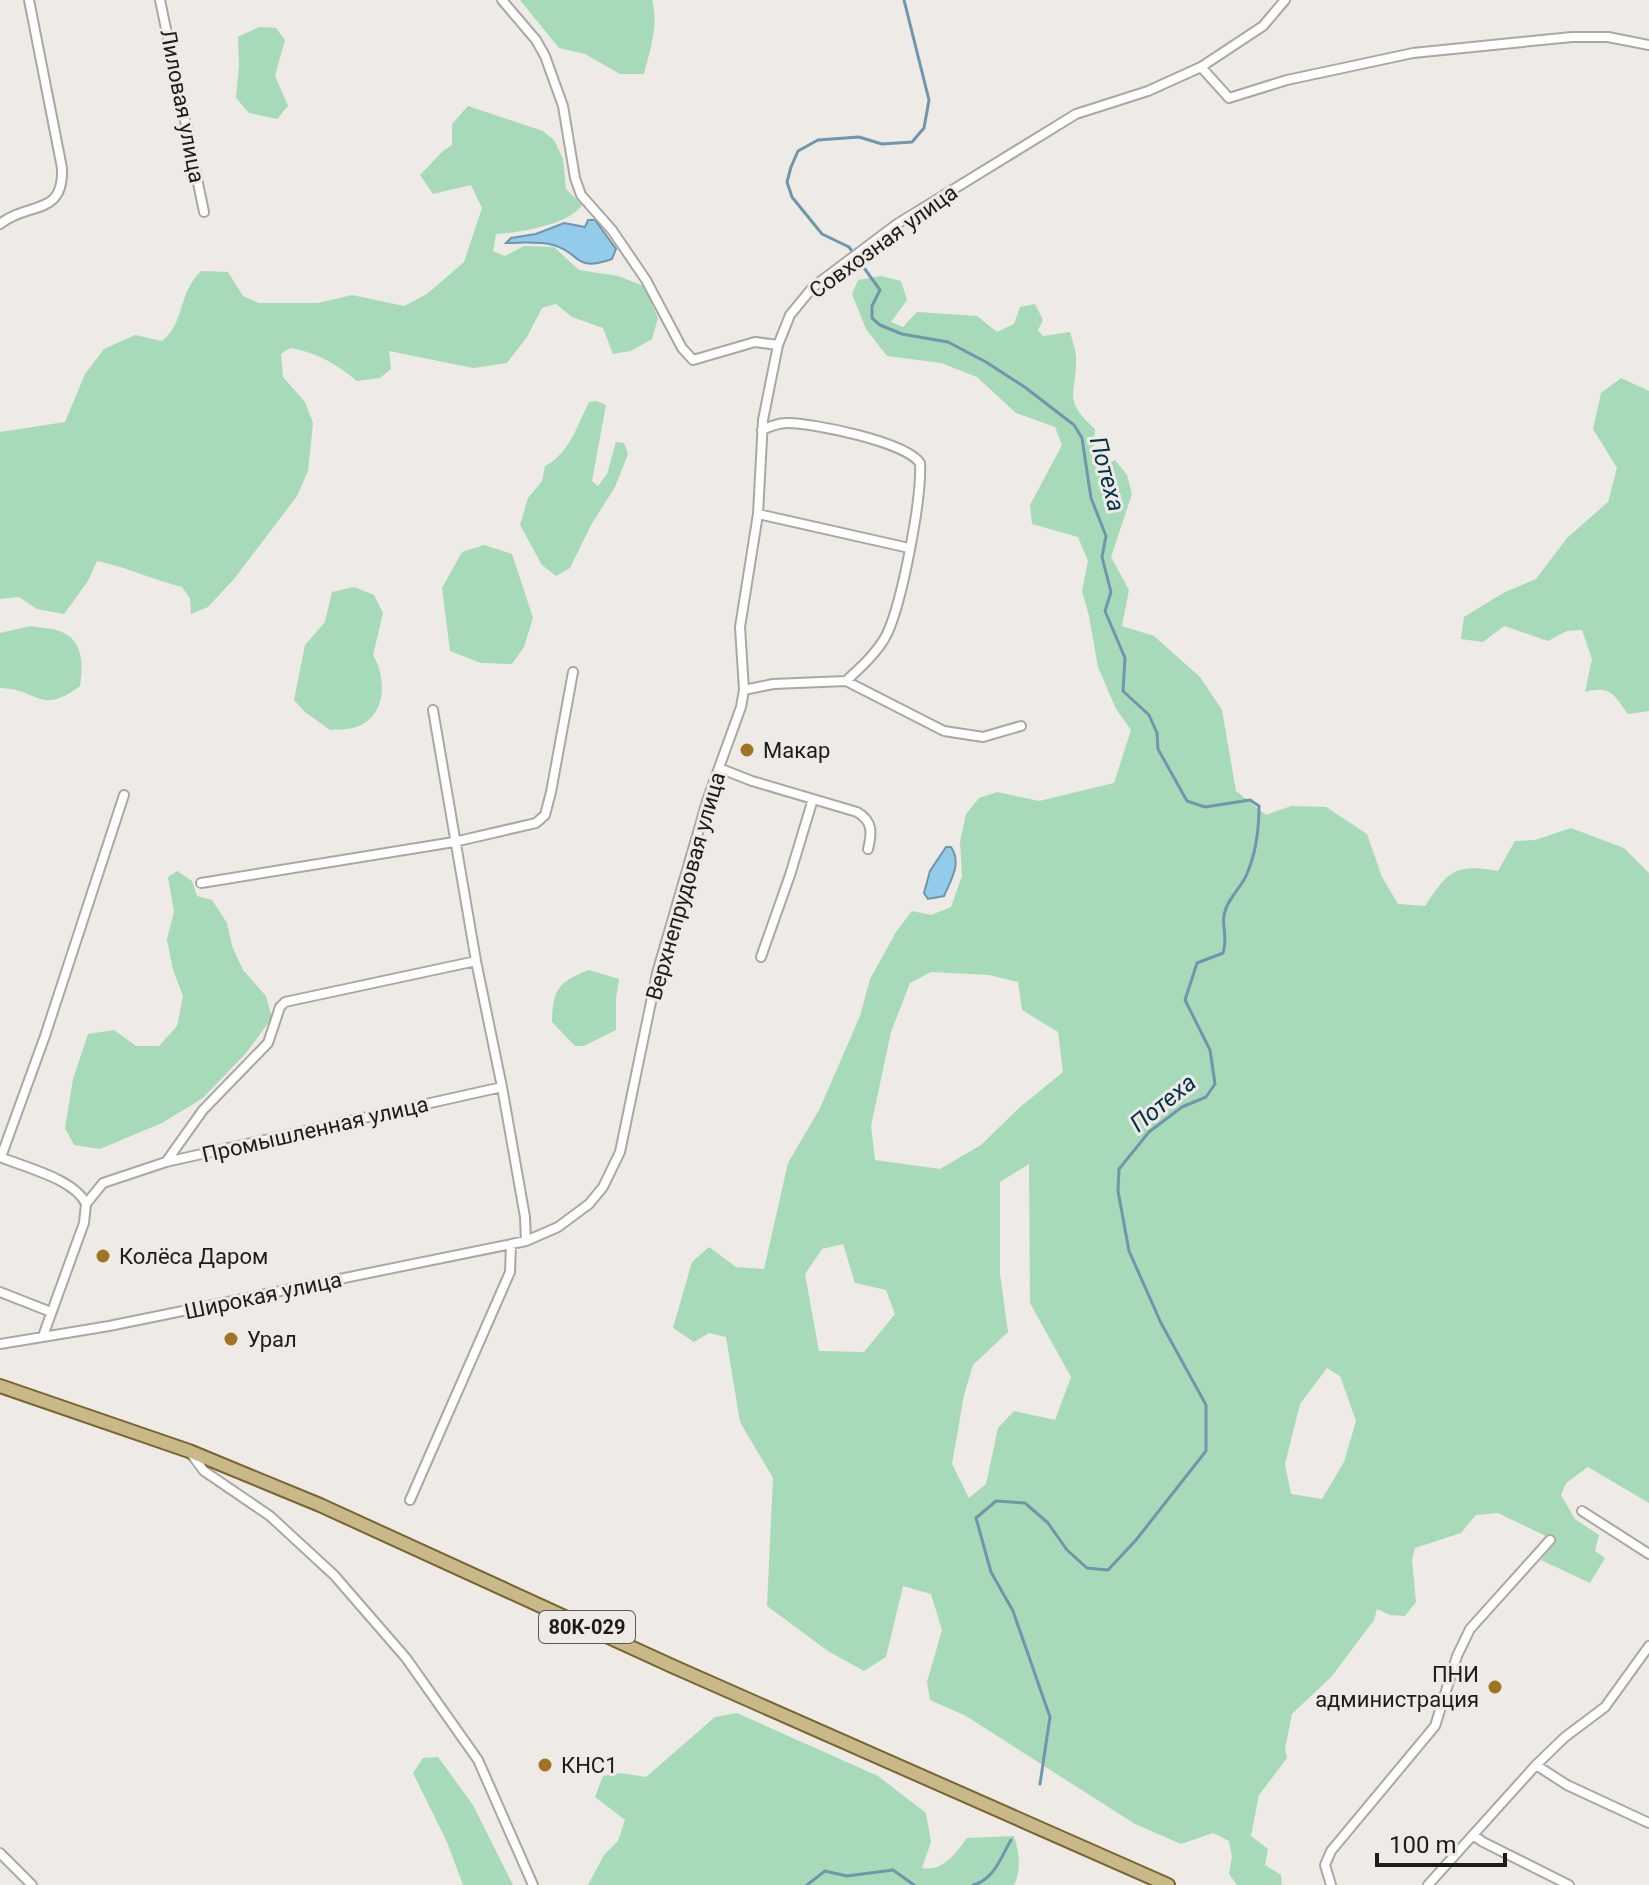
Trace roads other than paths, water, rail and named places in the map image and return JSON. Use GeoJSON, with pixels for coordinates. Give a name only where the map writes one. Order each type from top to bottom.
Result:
{"type":"FeatureCollection","features":[{"type":"Feature","properties":{"kind":"main road","name":"80К-029"},"geometry":{"type":"LineString","coordinates":[[0,1386],[189,1451],[320,1505],[672,1666],[1168,1885]]}},
{"type":"Feature","properties":{"kind":"street"},"geometry":{"type":"LineString","coordinates":[[0,224],[18,214],[44,206],[56,198],[63,185],[29,0]]}},
{"type":"Feature","properties":{"kind":"street","name":"Лиловая улица"},"geometry":{"type":"LineString","coordinates":[[160,0],[204,212]]}},
{"type":"Feature","properties":{"kind":"street","name":"Совхозная улица"},"geometry":{"type":"LineString","coordinates":[[778,345],[790,315],[813,287],[897,224],[1054,125],[1097,106],[1148,91],[1201,67],[1263,26],[1285,0]]}},
{"type":"Feature","properties":{"kind":"street"},"geometry":{"type":"LineString","coordinates":[[505,4],[531,33],[545,56],[563,106],[575,178],[581,195],[612,230],[646,280],[682,348],[693,360],[755,342],[778,345]]}},
{"type":"Feature","properties":{"kind":"street"},"geometry":{"type":"LineString","coordinates":[[1201,67],[1229,98],[1287,80],[1413,53],[1572,37],[1608,37],[1649,45]]}},
{"type":"Feature","properties":{"kind":"street"},"geometry":{"type":"LineString","coordinates":[[0,215],[18,214]]}},
{"type":"Feature","properties":{"kind":"street","name":"Верхнепрудовая улица"},"geometry":{"type":"LineString","coordinates":[[526,1241],[558,1227],[589,1204],[612,1172],[628,1121],[657,973],[744,690],[740,627],[758,514],[765,402],[778,345]]}},
{"type":"Feature","properties":{"kind":"street"},"geometry":{"type":"LineString","coordinates":[[762,430],[788,423],[826,427],[916,457],[920,463],[921,478],[909,548],[885,638],[846,681]]}},
{"type":"Feature","properties":{"kind":"street"},"geometry":{"type":"LineString","coordinates":[[758,514],[909,548]]}},
{"type":"Feature","properties":{"kind":"street"},"geometry":{"type":"LineString","coordinates":[[201,883],[454,842],[542,820],[551,792],[573,672]]}},
{"type":"Feature","properties":{"kind":"street"},"geometry":{"type":"LineString","coordinates":[[744,690],[773,684],[846,681],[944,731],[983,737],[1021,726]]}},
{"type":"Feature","properties":{"kind":"street"},"geometry":{"type":"LineString","coordinates":[[433,710],[454,842],[525,1217],[526,1241]]}},
{"type":"Feature","properties":{"kind":"street"},"geometry":{"type":"LineString","coordinates":[[719,768],[866,817],[871,835],[868,849]]}},
{"type":"Feature","properties":{"kind":"street"},"geometry":{"type":"LineString","coordinates":[[43,1336],[84,1223],[86,1204],[83,1197],[65,1183],[0,1157],[45,1036],[124,795]]}},
{"type":"Feature","properties":{"kind":"street"},"geometry":{"type":"LineString","coordinates":[[761,957],[813,799]]}},
{"type":"Feature","properties":{"kind":"street"},"geometry":{"type":"LineString","coordinates":[[166,1162],[198,1116],[268,1043],[280,1007],[285,1002],[476,961]]}},
{"type":"Feature","properties":{"kind":"street","name":"Промышленная улица"},"geometry":{"type":"LineString","coordinates":[[86,1204],[103,1183],[166,1162],[502,1087]]}},
{"type":"Feature","properties":{"kind":"street","name":"Широкая улица"},"geometry":{"type":"LineString","coordinates":[[0,1344],[109,1326],[526,1241]]}},
{"type":"Feature","properties":{"kind":"street"},"geometry":{"type":"LineString","coordinates":[[410,1500],[510,1272],[511,1244]]}},
{"type":"Feature","properties":{"kind":"street"},"geometry":{"type":"LineString","coordinates":[[0,1292],[51,1312]]}},
{"type":"Feature","properties":{"kind":"street"},"geometry":{"type":"LineString","coordinates":[[189,1451],[204,1471],[270,1516],[334,1575],[406,1658],[478,1760],[533,1885]]}},
{"type":"Feature","properties":{"kind":"street"},"geometry":{"type":"LineString","coordinates":[[1582,1511],[1649,1554]]}},
{"type":"Feature","properties":{"kind":"street"},"geometry":{"type":"LineString","coordinates":[[1331,1885],[1325,1865],[1331,1851],[1435,1726],[1457,1656],[1470,1629],[1550,1540]]}},
{"type":"Feature","properties":{"kind":"street"},"geometry":{"type":"LineString","coordinates":[[1428,1885],[1536,1765],[1565,1737],[1605,1707],[1649,1646]]}},
{"type":"Feature","properties":{"kind":"street"},"geometry":{"type":"LineString","coordinates":[[1536,1765],[1567,1785],[1649,1823]]}},
{"type":"Feature","properties":{"kind":"street"},"geometry":{"type":"LineString","coordinates":[[1473,1835],[1569,1885]]}},
{"type":"Feature","properties":{"kind":"street"},"geometry":{"type":"LineString","coordinates":[[0,1853],[32,1885]]}},
{"type":"Feature","properties":{"kind":"water"},"geometry":{"type":"Polygon","coordinates":[[[588,220],[595,220],[616,249],[612,259],[590,264],[553,245],[506,243],[511,238],[536,234],[564,223],[585,227],[588,220]]]}},
{"type":"Feature","properties":{"kind":"water"},"geometry":{"type":"Polygon","coordinates":[[[946,847],[951,847],[956,859],[952,878],[944,896],[928,899],[924,893],[930,871],[946,847]]]}},
{"type":"Feature","properties":{"kind":"waterway","name":"Потеха"},"geometry":{"type":"LineString","coordinates":[[904,0],[929,100],[924,128],[912,142],[882,144],[859,137],[818,140],[798,151],[787,182],[792,197],[822,234],[849,247],[880,290],[872,306],[872,318],[880,325],[902,334],[948,342],[1026,388],[1074,425],[1082,438],[1091,498],[1106,536],[1102,557],[1111,592],[1105,611],[1125,658],[1123,691],[1149,715],[1157,733],[1158,749],[1187,801],[1205,807],[1250,800],[1259,806],[1258,832],[1252,859],[1224,915],[1223,953],[1197,963],[1185,1000],[1210,1050],[1215,1084],[1206,1097],[1182,1107],[1149,1132],[1119,1169],[1118,1191],[1129,1251],[1161,1323],[1206,1405],[1206,1451],[1136,1540],[1108,1570],[1087,1568],[1067,1550],[1048,1523],[1025,1503],[996,1501],[976,1518],[991,1572],[1013,1611],[1050,1717],[1040,1784]]}},
{"type":"Feature","properties":{"kind":"waterway","name":"Потеха"},"geometry":{"type":"LineString","coordinates":[[973,1885],[992,1873],[1011,1840]]}},
{"type":"Feature","properties":{"kind":"waterway","name":"Потеха"},"geometry":{"type":"LineString","coordinates":[[807,1885],[825,1871],[847,1876],[893,1870],[914,1885]]}},
{"type":"Feature","properties":{"kind":"place","name":"Макар"},"geometry":{"type":"Point","coordinates":[747,750]}},
{"type":"Feature","properties":{"kind":"place","name":"Колёса Даром"},"geometry":{"type":"Point","coordinates":[103,1256]}},
{"type":"Feature","properties":{"kind":"place","name":"Урал"},"geometry":{"type":"Point","coordinates":[231,1339]}},
{"type":"Feature","properties":{"kind":"place","name":"ПНИ администрация"},"geometry":{"type":"Point","coordinates":[1495,1687]}},
{"type":"Feature","properties":{"kind":"place","name":"КНС1"},"geometry":{"type":"Point","coordinates":[545,1765]}}]}
